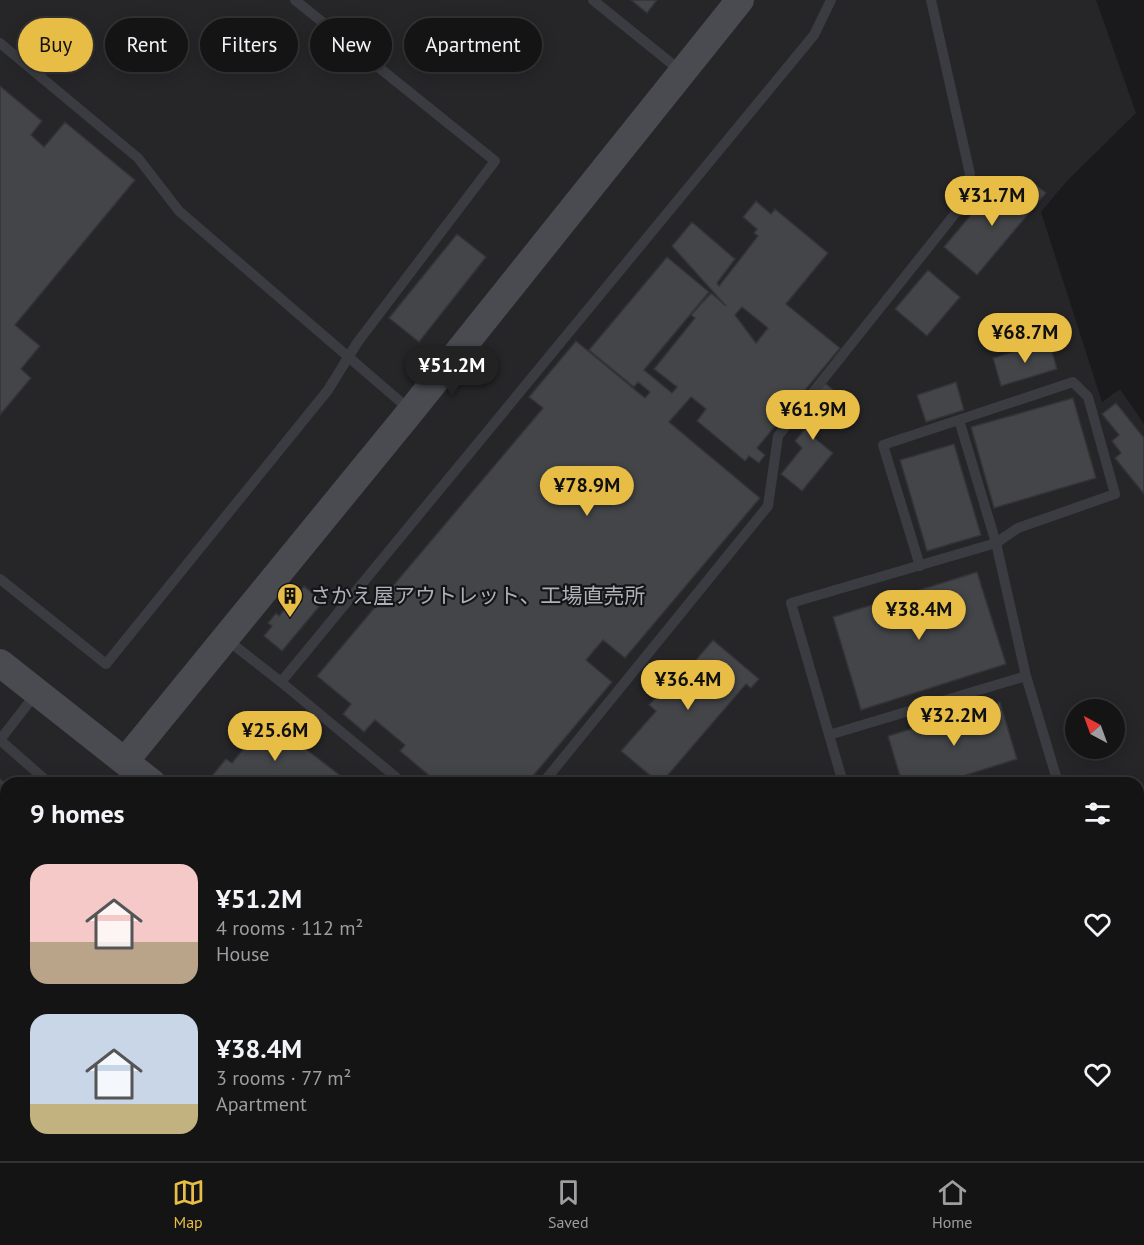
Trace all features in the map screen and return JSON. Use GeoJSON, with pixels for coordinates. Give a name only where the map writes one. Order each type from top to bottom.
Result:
{"type":"FeatureCollection","features":[{"type":"Feature","properties":{"kind":"street"},"geometry":{"type":"LineString","coordinates":[[125,761],[411,411],[740,0]]}},
{"type":"Feature","properties":{"kind":"street"},"geometry":{"type":"LineString","coordinates":[[0,663],[145,777]]}},
{"type":"Feature","properties":{"kind":"lane"},"geometry":{"type":"LineString","coordinates":[[0,579],[106,664],[328,390],[357,343],[495,161],[295,0]]}},
{"type":"Feature","properties":{"kind":"lane"},"geometry":{"type":"LineString","coordinates":[[593,0],[682,72]]}},
{"type":"Feature","properties":{"kind":"lane"},"geometry":{"type":"LineString","coordinates":[[281,682],[814,35],[831,0]]}},
{"type":"Feature","properties":{"kind":"lane"},"geometry":{"type":"LineString","coordinates":[[548,777],[768,506],[778,436],[962,205],[970,174],[931,0]]}},
{"type":"Feature","properties":{"kind":"lane"},"geometry":{"type":"LineString","coordinates":[[0,42],[138,158],[179,212],[411,411]]}},
{"type":"Feature","properties":{"kind":"lane"},"geometry":{"type":"LineString","coordinates":[[841,777],[791,603],[920,566],[996,543],[1017,528],[1115,494],[1088,397],[1073,382],[883,445],[920,566]]}},
{"type":"Feature","properties":{"kind":"lane"},"geometry":{"type":"LineString","coordinates":[[959,420],[996,543],[1026,676],[1057,777]]}},
{"type":"Feature","properties":{"kind":"lane"},"geometry":{"type":"LineString","coordinates":[[225,638],[395,777]]}},
{"type":"Feature","properties":{"kind":"lane"},"geometry":{"type":"LineString","coordinates":[[829,735],[1026,676]]}},
{"type":"Feature","properties":{"kind":"lane"},"geometry":{"type":"LineString","coordinates":[[37,692],[0,740],[42,777]]}},
{"type":"Feature","properties":{"kind":"shaded area"},"geometry":{"type":"Polygon","coordinates":[[[0,0],[1096,0],[1136,113],[1066,182],[1041,212],[1102,402],[1120,389],[1144,424],[1144,777],[0,777],[0,0]]]}},
{"type":"Feature","properties":{"kind":"building"},"geometry":{"type":"Polygon","coordinates":[[[631,0],[657,0],[647,13],[631,0]]]}},
{"type":"Feature","properties":{"kind":"building"},"geometry":{"type":"Polygon","coordinates":[[[0,86],[42,121],[31,135],[44,147],[65,122],[135,180],[15,325],[40,346],[21,369],[31,378],[0,415],[0,86]]]}},
{"type":"Feature","properties":{"kind":"building"},"geometry":{"type":"Polygon","coordinates":[[[1031,181],[1046,193],[977,275],[944,247],[993,188],[1012,204],[1031,181]]]}},
{"type":"Feature","properties":{"kind":"building"},"geometry":{"type":"Polygon","coordinates":[[[756,201],[771,214],[775,209],[828,253],[786,304],[840,348],[757,448],[765,455],[759,463],[749,456],[745,461],[697,421],[706,409],[691,397],[669,422],[760,498],[625,658],[603,640],[586,660],[612,682],[532,777],[431,777],[400,751],[405,745],[375,720],[364,732],[343,714],[351,704],[317,676],[543,408],[529,397],[576,341],[645,398],[650,392],[638,382],[634,387],[589,350],[667,257],[709,292],[644,370],[672,393],[677,387],[654,369],[695,318],[691,315],[711,293],[726,306],[672,246],[692,222],[735,259],[717,283],[719,286],[758,236],[754,233],[757,229],[743,217],[756,201]],[[742,307],[735,315],[756,343],[768,328],[742,307]]]}},
{"type":"Feature","properties":{"kind":"building"},"geometry":{"type":"Polygon","coordinates":[[[457,234],[486,257],[419,342],[389,318],[457,234]]]}},
{"type":"Feature","properties":{"kind":"building"},"geometry":{"type":"Polygon","coordinates":[[[928,270],[960,297],[927,336],[895,309],[928,270]]]}},
{"type":"Feature","properties":{"kind":"building"},"geometry":{"type":"Polygon","coordinates":[[[1049,341],[1057,369],[1001,386],[993,358],[1049,341]]]}},
{"type":"Feature","properties":{"kind":"building"},"geometry":{"type":"Polygon","coordinates":[[[956,382],[964,410],[926,422],[917,395],[956,382]]]}},
{"type":"Feature","properties":{"kind":"building"},"geometry":{"type":"Polygon","coordinates":[[[825,383],[843,398],[812,436],[833,453],[802,491],[781,474],[802,448],[795,441],[819,412],[808,403],[825,383]]]}},
{"type":"Feature","properties":{"kind":"building"},"geometry":{"type":"Polygon","coordinates":[[[1073,398],[1096,478],[994,508],[971,427],[1073,398]]]}},
{"type":"Feature","properties":{"kind":"building"},"geometry":{"type":"Polygon","coordinates":[[[1116,403],[1144,438],[1144,494],[1115,458],[1121,453],[1112,441],[1119,435],[1102,414],[1116,403]]]}},
{"type":"Feature","properties":{"kind":"building"},"geometry":{"type":"Polygon","coordinates":[[[954,444],[981,535],[927,551],[900,460],[954,444]]]}},
{"type":"Feature","properties":{"kind":"building"},"geometry":{"type":"Polygon","coordinates":[[[977,572],[1006,664],[861,710],[833,617],[977,572]]]}},
{"type":"Feature","properties":{"kind":"building","name":"さかえ屋アウトレット、工場直売所"},"geometry":{"type":"Polygon","coordinates":[[[304,586],[323,602],[282,651],[264,636],[272,626],[268,623],[276,613],[279,616],[304,586]]]}},
{"type":"Feature","properties":{"kind":"building"},"geometry":{"type":"Polygon","coordinates":[[[713,640],[759,679],[751,688],[746,684],[666,777],[652,777],[621,751],[656,711],[649,705],[667,684],[672,688],[713,640]]]}},
{"type":"Feature","properties":{"kind":"building"},"geometry":{"type":"Polygon","coordinates":[[[1000,702],[1017,759],[960,777],[900,777],[888,736],[1000,702]]]}},
{"type":"Feature","properties":{"kind":"building"},"geometry":{"type":"Polygon","coordinates":[[[267,719],[342,777],[211,777],[226,759],[232,763],[267,719]]]}},
{"type":"Feature","properties":{"kind":"place","name":"さかえ屋アウトレット、工場直売所"},"geometry":{"type":"Point","coordinates":[290,619]}}]}
